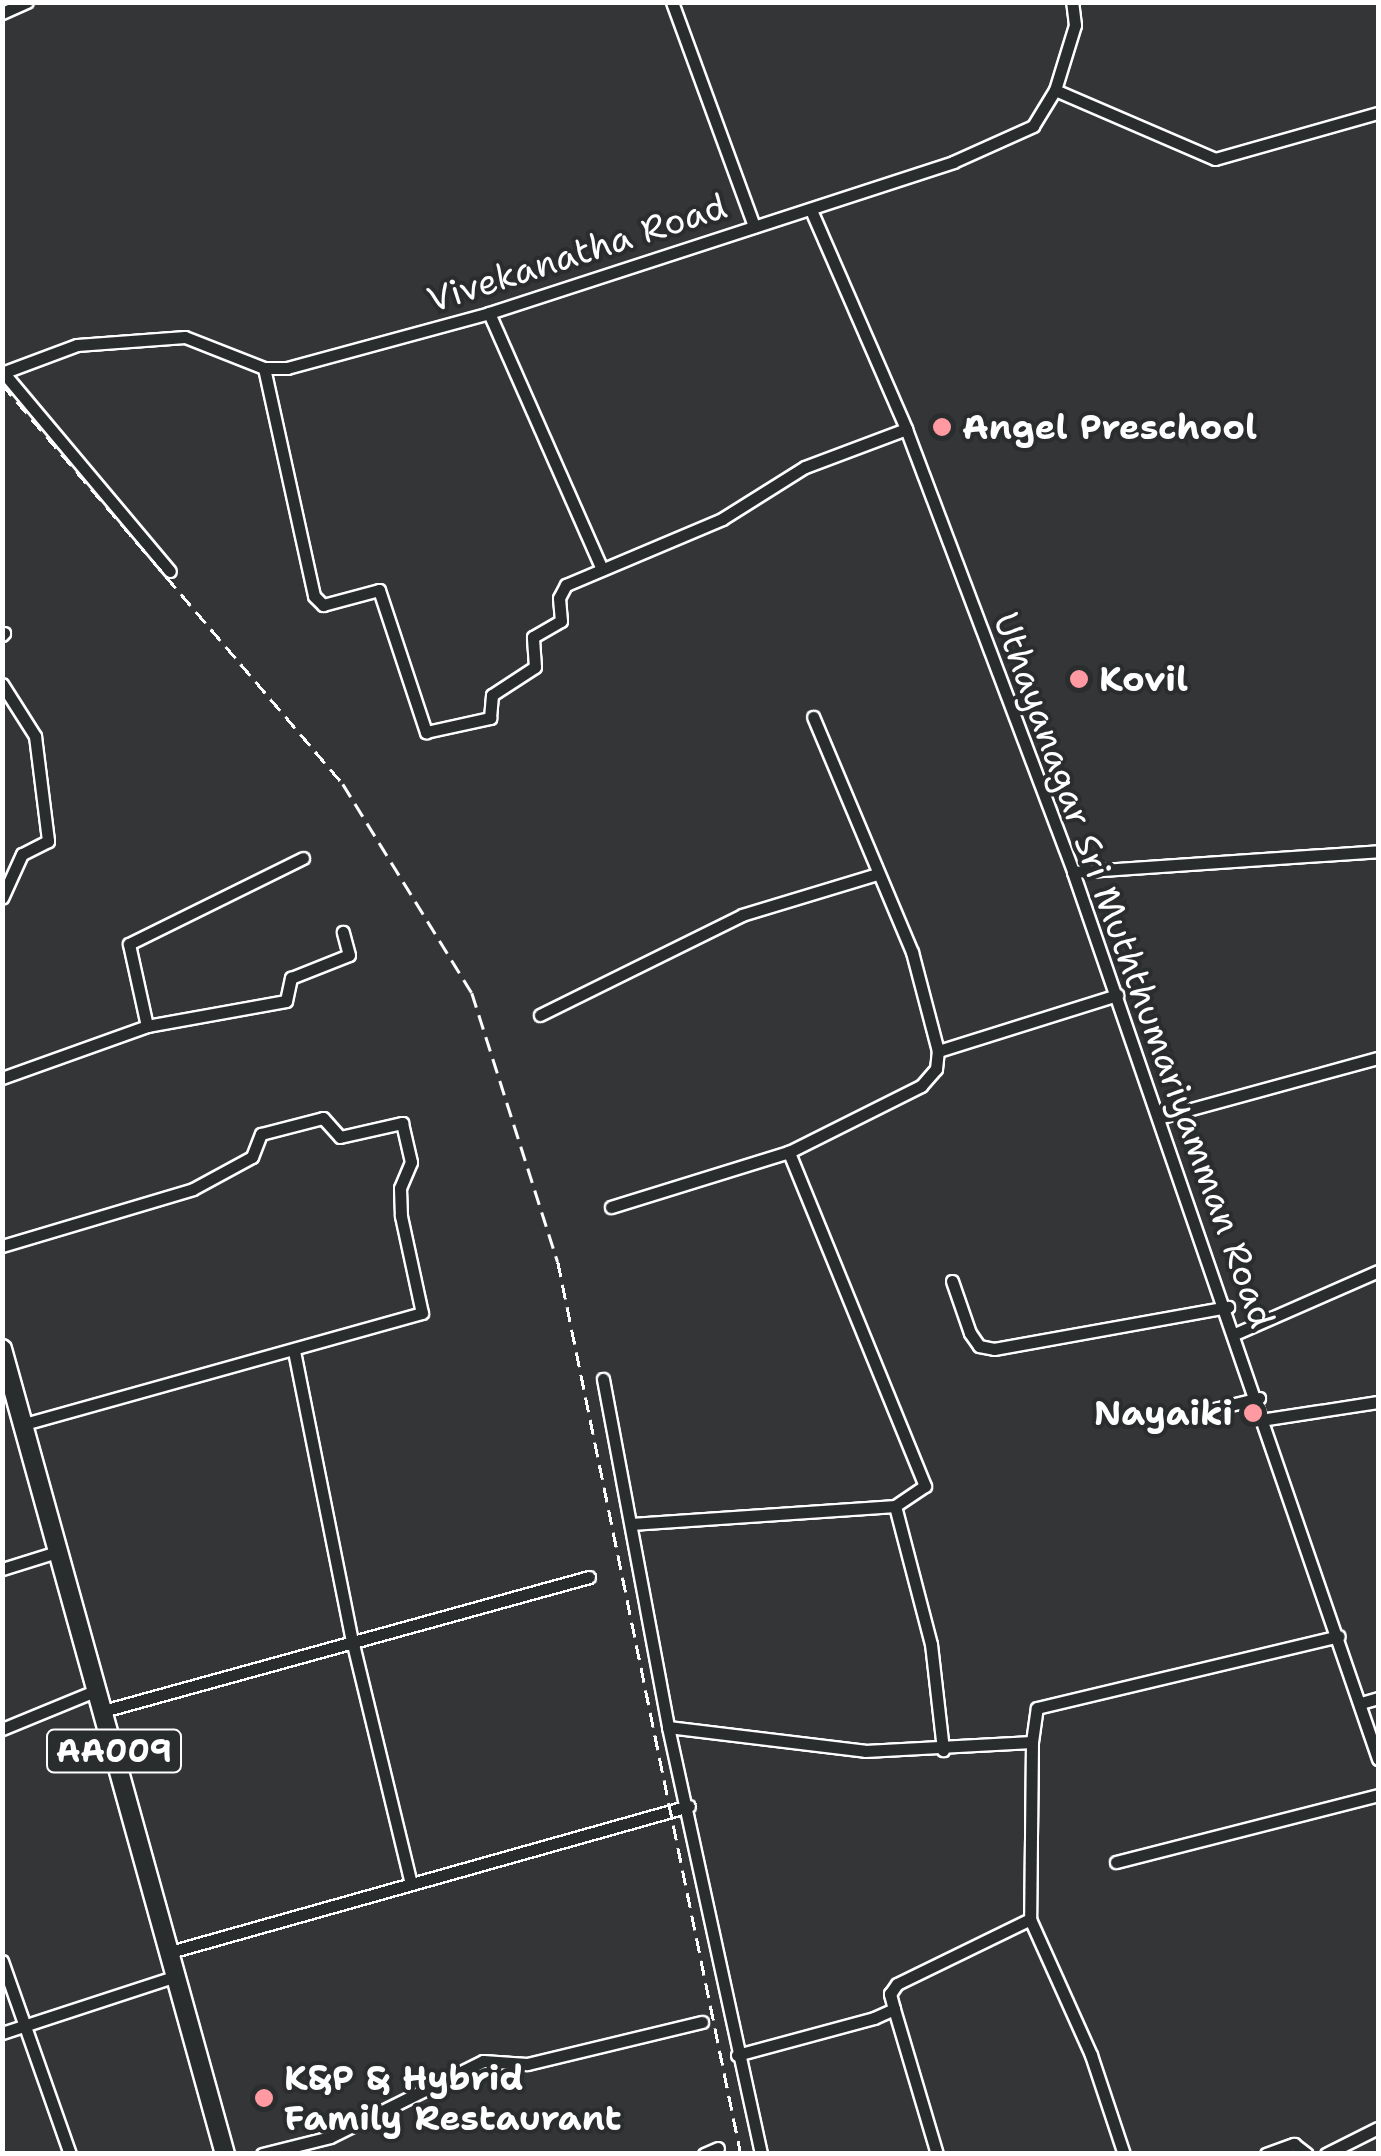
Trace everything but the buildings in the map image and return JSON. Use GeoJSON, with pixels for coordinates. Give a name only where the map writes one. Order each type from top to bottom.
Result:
{"type":"FeatureCollection","features":[{"type":"Feature","properties":{"kind":"highway","name":"AA009"},"geometry":{"type":"LineString","coordinates":[[2,1348],[225,2154]]}},
{"type":"Feature","properties":{"kind":"street"},"geometry":{"type":"LineString","coordinates":[[2,13],[28,2]]}},
{"type":"Feature","properties":{"kind":"street"},"geometry":{"type":"LineString","coordinates":[[672,2],[754,226]]}},
{"type":"Feature","properties":{"kind":"street","name":"Vivekanatha Road"},"geometry":{"type":"LineString","coordinates":[[3,373],[77,345],[184,337],[264,368],[287,368],[489,313],[812,210],[1013,138],[1032,126],[1054,90],[1075,25],[1072,2]]}},
{"type":"Feature","properties":{"kind":"street"},"geometry":{"type":"LineString","coordinates":[[1054,90],[1216,159],[1378,113]]}},
{"type":"Feature","properties":{"kind":"street","name":"Uthayanagar Sri Muththumariyamman Road"},"geometry":{"type":"LineString","coordinates":[[812,210],[906,429],[1073,872],[1228,1307],[1378,1759]]}},
{"type":"Feature","properties":{"kind":"street"},"geometry":{"type":"LineString","coordinates":[[489,313],[602,569]]}},
{"type":"Feature","properties":{"kind":"street"},"geometry":{"type":"LineString","coordinates":[[264,368],[314,596],[323,605],[379,590],[426,732],[490,718],[492,695],[535,668],[533,638],[561,621],[561,591],[602,569],[722,519],[805,468],[906,429]]}},
{"type":"Feature","properties":{"kind":"street"},"geometry":{"type":"LineString","coordinates":[[3,373],[170,571]]}},
{"type":"Feature","properties":{"kind":"street"},"geometry":{"type":"LineString","coordinates":[[2,684],[34,736],[48,841],[22,854],[2,898]]}},
{"type":"Feature","properties":{"kind":"street"},"geometry":{"type":"LineString","coordinates":[[612,1207],[789,1152],[921,1086],[936,1069],[938,1051],[912,952],[813,717]]}},
{"type":"Feature","properties":{"kind":"street"},"geometry":{"type":"LineString","coordinates":[[1073,872],[1378,851]]}},
{"type":"Feature","properties":{"kind":"street"},"geometry":{"type":"LineString","coordinates":[[147,1026],[128,944],[303,858]]}},
{"type":"Feature","properties":{"kind":"street"},"geometry":{"type":"LineString","coordinates":[[540,1015],[742,915],[878,874]]}},
{"type":"Feature","properties":{"kind":"street"},"geometry":{"type":"LineString","coordinates":[[2,1078],[147,1026],[286,1001],[291,978],[349,955],[344,932]]}},
{"type":"Feature","properties":{"kind":"street"},"geometry":{"type":"LineString","coordinates":[[938,1051],[1117,995]]}},
{"type":"Feature","properties":{"kind":"street"},"geometry":{"type":"LineString","coordinates":[[1162,1117],[1378,1058]]}},
{"type":"Feature","properties":{"kind":"street"},"geometry":{"type":"LineString","coordinates":[[2,1246],[193,1189],[252,1157],[261,1134],[323,1118],[340,1137],[402,1123],[411,1162],[400,1188],[401,1216],[422,1313],[24,1424]]}},
{"type":"Feature","properties":{"kind":"street"},"geometry":{"type":"LineString","coordinates":[[630,1524],[896,1506],[919,1495],[924,1475],[789,1152]]}},
{"type":"Feature","properties":{"kind":"street"},"geometry":{"type":"LineString","coordinates":[[1236,1332],[1378,1271]]}},
{"type":"Feature","properties":{"kind":"street"},"geometry":{"type":"LineString","coordinates":[[952,1280],[970,1334],[980,1346],[994,1349],[1228,1307]]}},
{"type":"Feature","properties":{"kind":"street"},"geometry":{"type":"LineString","coordinates":[[294,1351],[352,1640],[412,1884]]}},
{"type":"Feature","properties":{"kind":"street"},"geometry":{"type":"LineString","coordinates":[[603,1379],[668,1727],[689,1806],[737,2056],[761,2154]]}},
{"type":"Feature","properties":{"kind":"street"},"geometry":{"type":"LineString","coordinates":[[1198,1413],[1259,1398]]}},
{"type":"Feature","properties":{"kind":"street"},"geometry":{"type":"LineString","coordinates":[[1266,1419],[1378,1402]]}},
{"type":"Feature","properties":{"kind":"street"},"geometry":{"type":"LineString","coordinates":[[896,1506],[931,1644],[944,1750]]}},
{"type":"Feature","properties":{"kind":"street"},"geometry":{"type":"LineString","coordinates":[[2,1569],[60,1551]]}},
{"type":"Feature","properties":{"kind":"street"},"geometry":{"type":"LineString","coordinates":[[103,1711],[589,1577]]}},
{"type":"Feature","properties":{"kind":"street"},"geometry":{"type":"LineString","coordinates":[[1124,2154],[1091,2056],[1030,1920],[1032,1742],[1037,1708],[1338,1636]]}},
{"type":"Feature","properties":{"kind":"street"},"geometry":{"type":"LineString","coordinates":[[2,1728],[98,1690]]}},
{"type":"Feature","properties":{"kind":"street"},"geometry":{"type":"LineString","coordinates":[[1361,1704],[1378,1698]]}},
{"type":"Feature","properties":{"kind":"street"},"geometry":{"type":"LineString","coordinates":[[668,1727],[865,1751],[944,1750],[1032,1742]]}},
{"type":"Feature","properties":{"kind":"street"},"geometry":{"type":"LineString","coordinates":[[1116,1862],[1378,1795]]}},
{"type":"Feature","properties":{"kind":"street"},"geometry":{"type":"LineString","coordinates":[[170,1952],[689,1806]]}},
{"type":"Feature","properties":{"kind":"street"},"geometry":{"type":"LineString","coordinates":[[936,2154],[890,1994],[897,1984],[1030,1920]]}},
{"type":"Feature","properties":{"kind":"street"},"geometry":{"type":"LineString","coordinates":[[2,1961],[70,2154]]}},
{"type":"Feature","properties":{"kind":"street"},"geometry":{"type":"LineString","coordinates":[[2,2032],[176,1976]]}},
{"type":"Feature","properties":{"kind":"street"},"geometry":{"type":"LineString","coordinates":[[737,2056],[894,2008]]}},
{"type":"Feature","properties":{"kind":"street"},"geometry":{"type":"LineString","coordinates":[[262,2154],[330,2137],[483,2061],[527,2064],[702,2022]]}},
{"type":"Feature","properties":{"kind":"street"},"geometry":{"type":"LineString","coordinates":[[1326,2154],[1378,2128]]}},
{"type":"Feature","properties":{"kind":"street"},"geometry":{"type":"LineString","coordinates":[[1266,2154],[1294,2144],[1306,2154]]}},
{"type":"Feature","properties":{"kind":"street"},"geometry":{"type":"LineString","coordinates":[[704,2154],[718,2148]]}},
{"type":"Feature","properties":{"kind":"railway"},"geometry":{"type":"LineString","coordinates":[[2,384],[343,784],[472,993],[558,1262],[741,2154]]}},
{"type":"Feature","properties":{"kind":"place","name":"Angel Preschool"},"geometry":{"type":"Point","coordinates":[942,427]}},
{"type":"Feature","properties":{"kind":"place","name":"Kovil"},"geometry":{"type":"Point","coordinates":[1079,679]}},
{"type":"Feature","properties":{"kind":"place","name":"Nayaiki"},"geometry":{"type":"Point","coordinates":[1253,1413]}},
{"type":"Feature","properties":{"kind":"place","name":"K&P & Hybrid Family Restaurant"},"geometry":{"type":"Point","coordinates":[264,2098]}}]}
